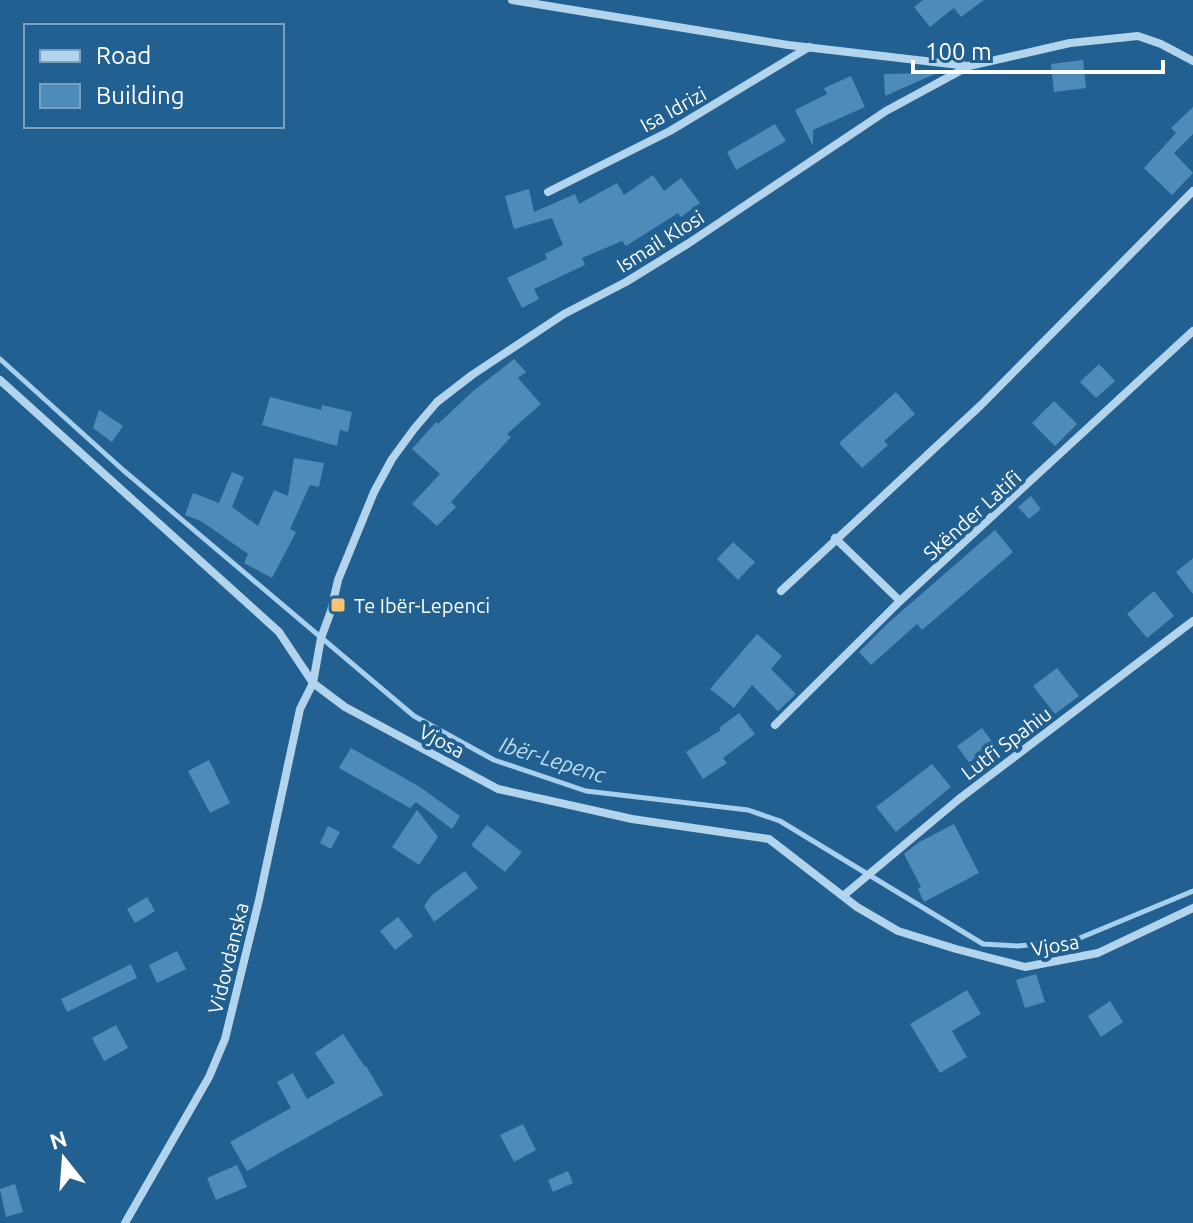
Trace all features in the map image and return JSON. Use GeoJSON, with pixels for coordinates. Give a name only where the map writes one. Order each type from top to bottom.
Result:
{"type":"FeatureCollection","features":[{"type":"Feature","properties":{"kind":"street"},"geometry":{"type":"LineString","coordinates":[[512,0],[809,47],[969,66]]}},
{"type":"Feature","properties":{"kind":"street","name":"Ismail Klosi"},"geometry":{"type":"LineString","coordinates":[[313,683],[321,638],[338,580],[374,492],[392,459],[437,402],[472,375],[564,314],[626,282],[689,243],[886,111],[969,66],[1070,43],[1138,36],[1193,61]]}},
{"type":"Feature","properties":{"kind":"street","name":"Isa Idrizi"},"geometry":{"type":"LineString","coordinates":[[548,192],[670,131],[809,47]]}},
{"type":"Feature","properties":{"kind":"street"},"geometry":{"type":"LineString","coordinates":[[781,591],[981,405],[1193,191]]}},
{"type":"Feature","properties":{"kind":"street","name":"Skënder Latifi"},"geometry":{"type":"LineString","coordinates":[[775,725],[900,601],[1193,331]]}},
{"type":"Feature","properties":{"kind":"street","name":"Vjosa"},"geometry":{"type":"LineString","coordinates":[[0,380],[279,632],[313,683],[345,707],[498,789],[632,819],[769,839],[857,907],[898,931],[1025,967],[1098,953],[1193,908]]}},
{"type":"Feature","properties":{"kind":"street"},"geometry":{"type":"LineString","coordinates":[[835,538],[900,601]]}},
{"type":"Feature","properties":{"kind":"street","name":"Lutfi Spahiu"},"geometry":{"type":"LineString","coordinates":[[843,896],[959,799],[1193,621]]}},
{"type":"Feature","properties":{"kind":"street","name":"Vidovdanska"},"geometry":{"type":"LineString","coordinates":[[125,1223],[209,1077],[225,1039],[259,900],[297,720],[313,683]]}},
{"type":"Feature","properties":{"kind":"building"},"geometry":{"type":"Polygon","coordinates":[[[923,0],[984,0],[961,17],[954,8],[930,27],[914,7],[923,0]]]}},
{"type":"Feature","properties":{"kind":"building"},"geometry":{"type":"Polygon","coordinates":[[[1083,60],[1086,88],[1054,92],[1051,64],[1083,60]]]}},
{"type":"Feature","properties":{"kind":"building"},"geometry":{"type":"Polygon","coordinates":[[[937,73],[885,96],[884,74],[937,73]]]}},
{"type":"Feature","properties":{"kind":"building"},"geometry":{"type":"Polygon","coordinates":[[[851,76],[865,107],[813,130],[813,146],[795,110],[827,94],[824,88],[851,76]]]}},
{"type":"Feature","properties":{"kind":"building"},"geometry":{"type":"Polygon","coordinates":[[[1193,107],[1193,134],[1174,153],[1193,173],[1172,195],[1144,168],[1176,133],[1171,128],[1193,107]]]}},
{"type":"Feature","properties":{"kind":"building"},"geometry":{"type":"Polygon","coordinates":[[[775,124],[786,141],[736,170],[727,152],[775,124]]]}},
{"type":"Feature","properties":{"kind":"building"},"geometry":{"type":"Polygon","coordinates":[[[653,175],[664,191],[681,178],[700,203],[681,217],[678,213],[626,246],[622,241],[582,258],[585,265],[534,289],[539,299],[522,308],[507,278],[547,259],[545,254],[563,245],[552,218],[514,229],[505,196],[529,189],[534,212],[575,194],[579,204],[617,183],[624,195],[653,175]]]}},
{"type":"Feature","properties":{"kind":"building"},"geometry":{"type":"Polygon","coordinates":[[[514,359],[526,372],[518,378],[541,404],[507,434],[511,437],[451,502],[456,507],[437,526],[412,504],[440,474],[412,449],[436,422],[438,424],[514,359]]]}},
{"type":"Feature","properties":{"kind":"building"},"geometry":{"type":"Polygon","coordinates":[[[1099,364],[1115,381],[1096,398],[1080,382],[1099,364]]]}},
{"type":"Feature","properties":{"kind":"building"},"geometry":{"type":"Polygon","coordinates":[[[896,392],[915,414],[884,441],[888,445],[862,468],[839,443],[896,392]]]}},
{"type":"Feature","properties":{"kind":"building"},"geometry":{"type":"Polygon","coordinates":[[[270,397],[321,410],[322,405],[352,412],[348,432],[340,430],[337,446],[262,425],[270,397]]]}},
{"type":"Feature","properties":{"kind":"building"},"geometry":{"type":"Polygon","coordinates":[[[1054,401],[1077,424],[1055,446],[1032,423],[1054,401]]]}},
{"type":"Feature","properties":{"kind":"building"},"geometry":{"type":"Polygon","coordinates":[[[99,410],[123,426],[112,442],[93,428],[99,410]]]}},
{"type":"Feature","properties":{"kind":"building"},"geometry":{"type":"Polygon","coordinates":[[[294,458],[324,463],[319,487],[310,485],[290,529],[296,532],[272,578],[244,563],[248,554],[201,521],[185,515],[193,493],[219,503],[232,472],[244,477],[232,507],[258,526],[274,490],[288,496],[294,458]]]}},
{"type":"Feature","properties":{"kind":"building"},"geometry":{"type":"Polygon","coordinates":[[[1031,496],[1041,509],[1029,519],[1018,507],[1031,496]]]}},
{"type":"Feature","properties":{"kind":"building"},"geometry":{"type":"Polygon","coordinates":[[[995,530],[1013,552],[922,630],[917,624],[871,665],[859,652],[995,530]]]}},
{"type":"Feature","properties":{"kind":"building"},"geometry":{"type":"Polygon","coordinates":[[[733,542],[755,562],[738,580],[717,559],[733,542]]]}},
{"type":"Feature","properties":{"kind":"building"},"geometry":{"type":"Polygon","coordinates":[[[1193,558],[1193,594],[1176,572],[1193,558]]]}},
{"type":"Feature","properties":{"kind":"building"},"geometry":{"type":"Polygon","coordinates":[[[1154,591],[1174,616],[1147,638],[1127,614],[1154,591]]]}},
{"type":"Feature","properties":{"kind":"building"},"geometry":{"type":"Polygon","coordinates":[[[757,634],[782,656],[771,669],[796,694],[778,711],[752,685],[734,708],[710,689],[757,634]]]}},
{"type":"Feature","properties":{"kind":"building"},"geometry":{"type":"Polygon","coordinates":[[[1057,668],[1079,696],[1055,714],[1033,686],[1057,668]]]}},
{"type":"Feature","properties":{"kind":"building"},"geometry":{"type":"Polygon","coordinates":[[[739,713],[755,734],[723,758],[727,763],[703,779],[686,752],[721,730],[719,728],[739,713]]]}},
{"type":"Feature","properties":{"kind":"building"},"geometry":{"type":"Polygon","coordinates":[[[982,728],[1001,754],[976,772],[957,746],[982,728]]]}},
{"type":"Feature","properties":{"kind":"building"},"geometry":{"type":"Polygon","coordinates":[[[351,748],[420,787],[460,816],[452,829],[416,802],[410,808],[339,768],[351,748]]]}},
{"type":"Feature","properties":{"kind":"building"},"geometry":{"type":"Polygon","coordinates":[[[209,760],[230,803],[210,813],[188,771],[209,760]]]}},
{"type":"Feature","properties":{"kind":"building"},"geometry":{"type":"Polygon","coordinates":[[[932,764],[951,787],[896,832],[876,807],[932,764]]]}},
{"type":"Feature","properties":{"kind":"building"},"geometry":{"type":"Polygon","coordinates":[[[417,810],[438,837],[419,865],[392,847],[417,810]]]}},
{"type":"Feature","properties":{"kind":"building"},"geometry":{"type":"Polygon","coordinates":[[[954,824],[979,873],[924,902],[918,889],[921,887],[904,854],[919,842],[954,824]]]}},
{"type":"Feature","properties":{"kind":"building"},"geometry":{"type":"Polygon","coordinates":[[[487,825],[522,852],[505,872],[471,845],[487,825]]]}},
{"type":"Feature","properties":{"kind":"building"},"geometry":{"type":"Polygon","coordinates":[[[328,826],[340,832],[331,849],[320,843],[328,826]]]}},
{"type":"Feature","properties":{"kind":"building"},"geometry":{"type":"Polygon","coordinates":[[[465,871],[478,888],[434,922],[424,906],[432,895],[465,871]]]}},
{"type":"Feature","properties":{"kind":"building"},"geometry":{"type":"Polygon","coordinates":[[[147,897],[155,911],[135,923],[127,909],[147,897]]]}},
{"type":"Feature","properties":{"kind":"building"},"geometry":{"type":"Polygon","coordinates":[[[398,917],[413,936],[395,950],[380,931],[398,917]]]}},
{"type":"Feature","properties":{"kind":"building"},"geometry":{"type":"Polygon","coordinates":[[[177,951],[186,969],[157,983],[149,965],[177,951]]]}},
{"type":"Feature","properties":{"kind":"building"},"geometry":{"type":"Polygon","coordinates":[[[131,964],[137,978],[67,1012],[61,999],[131,964]]]}},
{"type":"Feature","properties":{"kind":"building"},"geometry":{"type":"Polygon","coordinates":[[[1036,974],[1045,1002],[1025,1008],[1016,980],[1036,974]]]}},
{"type":"Feature","properties":{"kind":"building"},"geometry":{"type":"Polygon","coordinates":[[[967,990],[981,1014],[952,1031],[967,1057],[940,1073],[910,1024],[967,990]]]}},
{"type":"Feature","properties":{"kind":"building"},"geometry":{"type":"Polygon","coordinates":[[[1110,1001],[1123,1022],[1101,1037],[1088,1016],[1110,1001]]]}},
{"type":"Feature","properties":{"kind":"building"},"geometry":{"type":"Polygon","coordinates":[[[116,1025],[128,1048],[104,1061],[92,1038],[116,1025]]]}},
{"type":"Feature","properties":{"kind":"building"},"geometry":{"type":"Polygon","coordinates":[[[343,1034],[383,1095],[247,1171],[230,1142],[291,1108],[277,1082],[293,1073],[307,1099],[335,1083],[315,1053],[343,1034]]]}},
{"type":"Feature","properties":{"kind":"building"},"geometry":{"type":"Polygon","coordinates":[[[523,1124],[536,1150],[514,1162],[500,1135],[523,1124]]]}},
{"type":"Feature","properties":{"kind":"building"},"geometry":{"type":"Polygon","coordinates":[[[237,1165],[247,1187],[216,1200],[207,1178],[237,1165]]]}},
{"type":"Feature","properties":{"kind":"building"},"geometry":{"type":"Polygon","coordinates":[[[568,1171],[573,1183],[553,1192],[548,1180],[568,1171]]]}},
{"type":"Feature","properties":{"kind":"building"},"geometry":{"type":"Polygon","coordinates":[[[15,1184],[23,1212],[6,1217],[0,1189],[15,1184]]]}},
{"type":"Feature","properties":{"kind":"waterway","name":"Ibër-Lepenc"},"geometry":{"type":"LineString","coordinates":[[0,359],[123,470],[414,716],[494,760],[586,791],[748,810],[780,821],[983,944],[1018,946],[1075,940],[1193,891]]}},
{"type":"Feature","properties":{"kind":"place","name":"Te Ibër-Lepenci"},"geometry":{"type":"Point","coordinates":[338,605]}}]}
